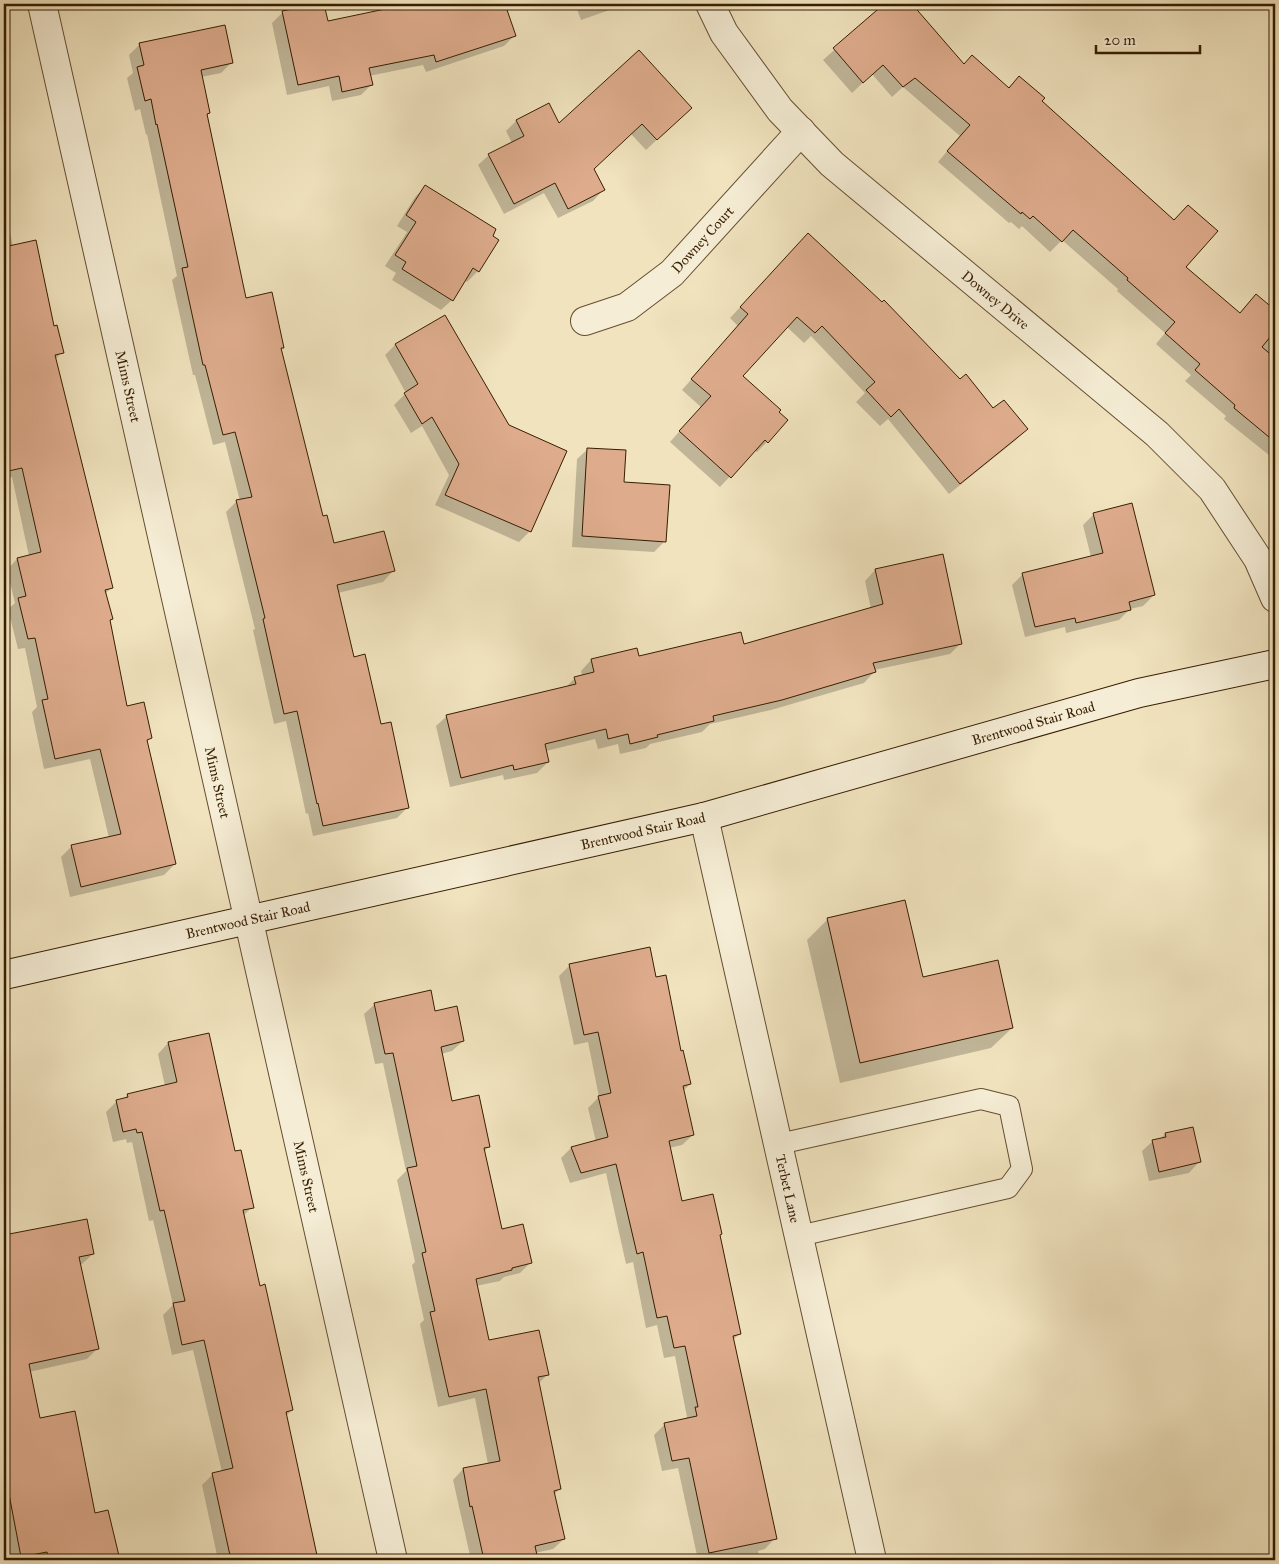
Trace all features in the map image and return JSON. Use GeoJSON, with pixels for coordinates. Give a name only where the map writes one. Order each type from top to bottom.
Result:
{"type":"FeatureCollection","features":[{"type":"Feature","properties":{"kind":"street","name":"Mims Street"},"geometry":{"type":"LineString","coordinates":[[42,4],[393,1560]]}},
{"type":"Feature","properties":{"kind":"street","name":"Downey Drive"},"geometry":{"type":"LineString","coordinates":[[710,4],[724,33],[780,110],[832,164],[1157,434],[1212,490],[1258,559],[1275,598]]}},
{"type":"Feature","properties":{"kind":"street","name":"Downey Court"},"geometry":{"type":"LineString","coordinates":[[585,321],[627,307],[672,273],[801,132]]}},
{"type":"Feature","properties":{"kind":"street","name":"Brentwood Stair Road"},"geometry":{"type":"LineString","coordinates":[[4,975],[704,817],[1139,693],[1275,664]]}},
{"type":"Feature","properties":{"kind":"street","name":"Terbet Lane"},"geometry":{"type":"LineString","coordinates":[[704,817],[872,1560]]}},
{"type":"Feature","properties":{"kind":"lane"},"geometry":{"type":"LineString","coordinates":[[778,1144],[982,1098],[1009,1106],[1022,1169],[1008,1188],[799,1236]]}},
{"type":"Feature","properties":{"kind":"building"},"geometry":{"type":"Polygon","coordinates":[[[324,4],[328,21],[409,4],[505,4],[516,36],[436,62],[434,55],[369,68],[373,85],[342,92],[339,76],[298,85],[282,11],[324,4]]]}},
{"type":"Feature","properties":{"kind":"building"},"geometry":{"type":"Polygon","coordinates":[[[884,4],[912,4],[964,64],[972,55],[1009,88],[1019,76],[1045,98],[1042,101],[1174,220],[1188,205],[1218,231],[1186,267],[1240,313],[1256,294],[1275,310],[1275,331],[1262,347],[1275,358],[1275,442],[1234,408],[1235,405],[1195,370],[1200,364],[1165,333],[1175,322],[1127,280],[1128,278],[1073,230],[1062,242],[1033,216],[1030,219],[1022,212],[1021,214],[947,151],[970,125],[915,78],[903,87],[883,65],[863,83],[833,48],[884,4]]]}},
{"type":"Feature","properties":{"kind":"building"},"geometry":{"type":"Polygon","coordinates":[[[225,25],[233,63],[201,70],[210,113],[207,114],[246,298],[272,292],[284,348],[281,348],[323,516],[327,515],[334,543],[384,531],[395,571],[337,585],[354,657],[365,654],[381,724],[391,722],[409,808],[323,826],[297,711],[284,714],[263,619],[265,618],[236,500],[252,497],[235,432],[223,435],[205,365],[203,365],[182,268],[188,267],[157,124],[151,99],[145,101],[137,67],[144,65],[139,43],[225,25]]]}},
{"type":"Feature","properties":{"kind":"building"},"geometry":{"type":"Polygon","coordinates":[[[639,50],[692,108],[657,140],[642,124],[594,169],[605,190],[568,209],[555,183],[514,204],[488,154],[524,136],[516,120],[549,103],[559,123],[639,50]]]}},
{"type":"Feature","properties":{"kind":"building"},"geometry":{"type":"Polygon","coordinates":[[[425,185],[496,229],[493,236],[499,240],[479,272],[473,268],[453,301],[402,269],[406,262],[395,255],[416,222],[406,215],[425,185]]]}},
{"type":"Feature","properties":{"kind":"building"},"geometry":{"type":"Polygon","coordinates":[[[808,233],[882,302],[884,300],[960,379],[966,374],[993,408],[1004,400],[1028,429],[960,484],[899,409],[891,417],[866,390],[875,382],[822,326],[815,333],[797,317],[743,376],[781,410],[779,412],[788,420],[768,443],[765,440],[731,478],[679,431],[711,396],[691,379],[748,314],[740,307],[808,233]]]}},
{"type":"Feature","properties":{"kind":"building"},"geometry":{"type":"Polygon","coordinates":[[[36,240],[54,326],[57,325],[64,353],[55,355],[113,588],[105,590],[113,619],[110,620],[127,706],[144,702],[152,738],[147,740],[176,864],[81,887],[71,845],[121,834],[100,749],[55,759],[42,700],[48,699],[35,638],[28,639],[18,598],[26,596],[17,558],[41,552],[22,468],[4,472],[4,247],[36,240]]]}},
{"type":"Feature","properties":{"kind":"building"},"geometry":{"type":"Polygon","coordinates":[[[445,315],[509,425],[567,451],[531,532],[445,495],[459,464],[432,417],[422,424],[404,393],[418,384],[395,344],[445,315]]]}},
{"type":"Feature","properties":{"kind":"building"},"geometry":{"type":"Polygon","coordinates":[[[587,448],[626,450],[624,482],[670,485],[666,542],[582,536],[587,448]]]}},
{"type":"Feature","properties":{"kind":"building"},"geometry":{"type":"Polygon","coordinates":[[[1132,503],[1155,595],[1129,602],[1131,610],[1076,623],[1075,618],[1035,627],[1022,573],[1103,553],[1093,513],[1132,503]]]}},
{"type":"Feature","properties":{"kind":"building"},"geometry":{"type":"Polygon","coordinates":[[[943,554],[962,644],[873,663],[876,672],[782,700],[713,716],[714,721],[657,735],[658,737],[630,744],[628,734],[608,739],[606,729],[545,744],[549,762],[514,770],[513,765],[461,778],[446,715],[576,684],[574,677],[594,672],[591,659],[637,648],[639,656],[741,632],[744,644],[883,604],[875,569],[943,554]]]}},
{"type":"Feature","properties":{"kind":"building"},"geometry":{"type":"Polygon","coordinates":[[[905,900],[923,977],[998,960],[1013,1028],[860,1063],[827,918],[905,900]]]}},
{"type":"Feature","properties":{"kind":"building"},"geometry":{"type":"Polygon","coordinates":[[[650,947],[656,977],[666,975],[681,1051],[683,1050],[691,1084],[683,1086],[694,1135],[669,1141],[682,1201],[713,1194],[741,1334],[733,1336],[777,1539],[709,1553],[689,1458],[672,1461],[664,1423],[697,1416],[695,1407],[698,1407],[685,1346],[674,1348],[667,1316],[657,1318],[643,1252],[637,1254],[616,1164],[581,1173],[571,1147],[608,1137],[598,1096],[611,1093],[598,1032],[584,1035],[569,964],[650,947]]]}},
{"type":"Feature","properties":{"kind":"building"},"geometry":{"type":"Polygon","coordinates":[[[431,990],[435,1011],[457,1006],[464,1041],[441,1047],[452,1101],[479,1095],[490,1147],[484,1148],[502,1229],[523,1224],[532,1263],[476,1279],[489,1340],[539,1330],[549,1375],[538,1377],[561,1489],[554,1491],[565,1539],[535,1546],[538,1560],[484,1560],[472,1506],[470,1507],[463,1468],[500,1461],[486,1389],[449,1397],[430,1312],[435,1311],[422,1253],[426,1252],[407,1168],[417,1166],[393,1053],[385,1054],[374,1003],[431,990]]]}},
{"type":"Feature","properties":{"kind":"building"},"geometry":{"type":"Polygon","coordinates":[[[209,1033],[235,1151],[241,1150],[254,1208],[243,1210],[260,1286],[265,1284],[293,1410],[286,1412],[318,1560],[231,1560],[212,1473],[233,1468],[204,1340],[182,1345],[173,1303],[185,1301],[164,1210],[160,1211],[142,1132],[137,1133],[136,1129],[123,1132],[116,1100],[128,1097],[127,1094],[177,1082],[168,1042],[209,1033]]]}},
{"type":"Feature","properties":{"kind":"building"},"geometry":{"type":"Polygon","coordinates":[[[1193,1127],[1201,1162],[1159,1172],[1152,1140],[1166,1137],[1165,1133],[1193,1127]]]}},
{"type":"Feature","properties":{"kind":"building"},"geometry":{"type":"Polygon","coordinates":[[[87,1219],[94,1254],[79,1257],[99,1349],[29,1364],[40,1418],[75,1411],[95,1513],[108,1510],[120,1560],[49,1560],[47,1552],[21,1557],[4,1468],[4,1235],[87,1219]]]}}]}
